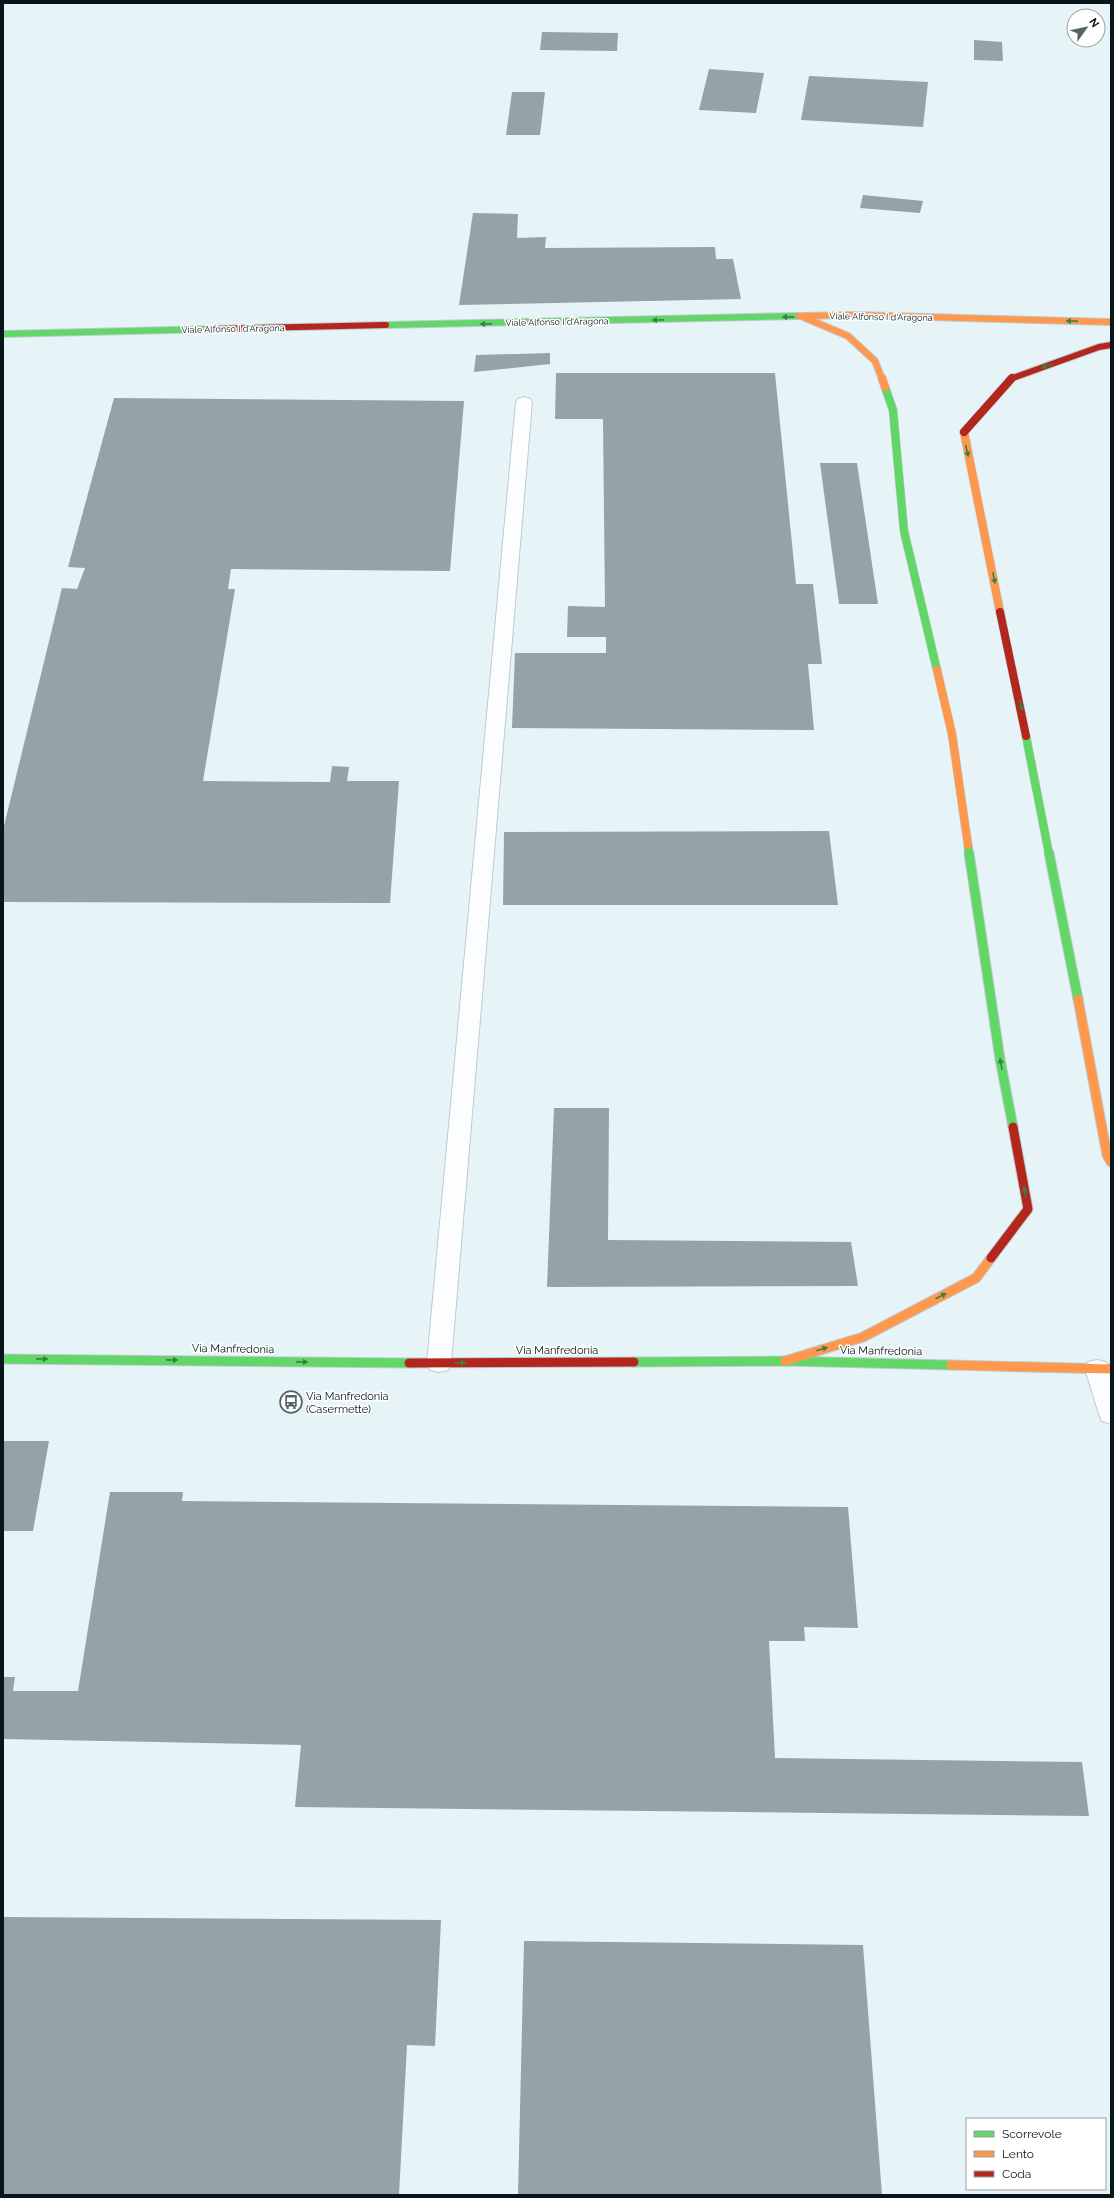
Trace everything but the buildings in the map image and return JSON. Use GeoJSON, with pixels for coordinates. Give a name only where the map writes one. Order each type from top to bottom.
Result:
{"type":"FeatureCollection","features":[{"type":"Feature","properties":{"kind":"main road","name":"Viale Alfonso I d'Aragona"},"geometry":{"type":"LineString","coordinates":[[3,334],[855,315],[1111,322]]}},
{"type":"Feature","properties":{"kind":"main road"},"geometry":{"type":"LineString","coordinates":[[785,1361],[863,1337],[976,1278],[1028,1209],[1000,1059],[952,734],[904,530],[893,410],[875,361],[848,336],[803,317]]}},
{"type":"Feature","properties":{"kind":"main road"},"geometry":{"type":"LineString","coordinates":[[1111,345],[1099,347],[1010,379],[963,433],[1045,825],[1107,1154],[1111,1162]]}},
{"type":"Feature","properties":{"kind":"main road","name":"Via Manfredonia"},"geometry":{"type":"LineString","coordinates":[[3,1359],[439,1363],[785,1361],[1104,1369]]}},
{"type":"Feature","properties":{"kind":"street"},"geometry":{"type":"LineString","coordinates":[[439,1363],[524,402]]}},
{"type":"Feature","properties":{"kind":"street"},"geometry":{"type":"LineString","coordinates":[[1104,1369],[1111,1414]]}},
{"type":"Feature","properties":{"kind":"traffic: fast"},"geometry":{"type":"LineString","coordinates":[[386,325],[799,316]]}},
{"type":"Feature","properties":{"kind":"traffic: fast"},"geometry":{"type":"LineString","coordinates":[[3,334],[214,329]]}},
{"type":"Feature","properties":{"kind":"traffic: fast"},"geometry":{"type":"LineString","coordinates":[[885,387],[893,410],[904,531],[937,670]]}},
{"type":"Feature","properties":{"kind":"traffic: fast"},"geometry":{"type":"LineString","coordinates":[[1026,736],[1078,999]]}},
{"type":"Feature","properties":{"kind":"traffic: fast"},"geometry":{"type":"LineString","coordinates":[[968,845],[1000,1059],[1013,1127]]}},
{"type":"Feature","properties":{"kind":"traffic: fast"},"geometry":{"type":"LineString","coordinates":[[3,1359],[409,1363]]}},
{"type":"Feature","properties":{"kind":"traffic: fast"},"geometry":{"type":"LineString","coordinates":[[634,1362],[785,1361],[951,1365]]}},
{"type":"Feature","properties":{"kind":"traffic: slow"},"geometry":{"type":"LineString","coordinates":[[799,316],[855,315],[1111,322]]}},
{"type":"Feature","properties":{"kind":"traffic: slow"},"geometry":{"type":"LineString","coordinates":[[803,317],[848,336],[875,361],[885,387]]}},
{"type":"Feature","properties":{"kind":"traffic: slow"},"geometry":{"type":"LineString","coordinates":[[964,432],[1000,612]]}},
{"type":"Feature","properties":{"kind":"traffic: slow"},"geometry":{"type":"LineString","coordinates":[[937,670],[952,734],[968,845]]}},
{"type":"Feature","properties":{"kind":"traffic: slow"},"geometry":{"type":"LineString","coordinates":[[1078,999],[1107,1155],[1111,1162]]}},
{"type":"Feature","properties":{"kind":"traffic: slow"},"geometry":{"type":"LineString","coordinates":[[785,1361],[863,1337],[976,1278],[991,1258]]}},
{"type":"Feature","properties":{"kind":"traffic: slow"},"geometry":{"type":"LineString","coordinates":[[951,1365],[1111,1369]]}},
{"type":"Feature","properties":{"kind":"traffic: jam"},"geometry":{"type":"LineString","coordinates":[[214,329],[386,325]]}},
{"type":"Feature","properties":{"kind":"traffic: jam"},"geometry":{"type":"LineString","coordinates":[[964,432],[1010,379],[1099,347],[1111,345]]}},
{"type":"Feature","properties":{"kind":"traffic: jam"},"geometry":{"type":"LineString","coordinates":[[1000,612],[1026,736]]}},
{"type":"Feature","properties":{"kind":"traffic: jam"},"geometry":{"type":"LineString","coordinates":[[991,1258],[1028,1209],[1013,1127]]}},
{"type":"Feature","properties":{"kind":"traffic: jam"},"geometry":{"type":"LineString","coordinates":[[409,1363],[634,1362]]}},
{"type":"Feature","properties":{"kind":"place","name":"Via Manfredonia (Casermette)"},"geometry":{"type":"Point","coordinates":[291,1402]}}]}
